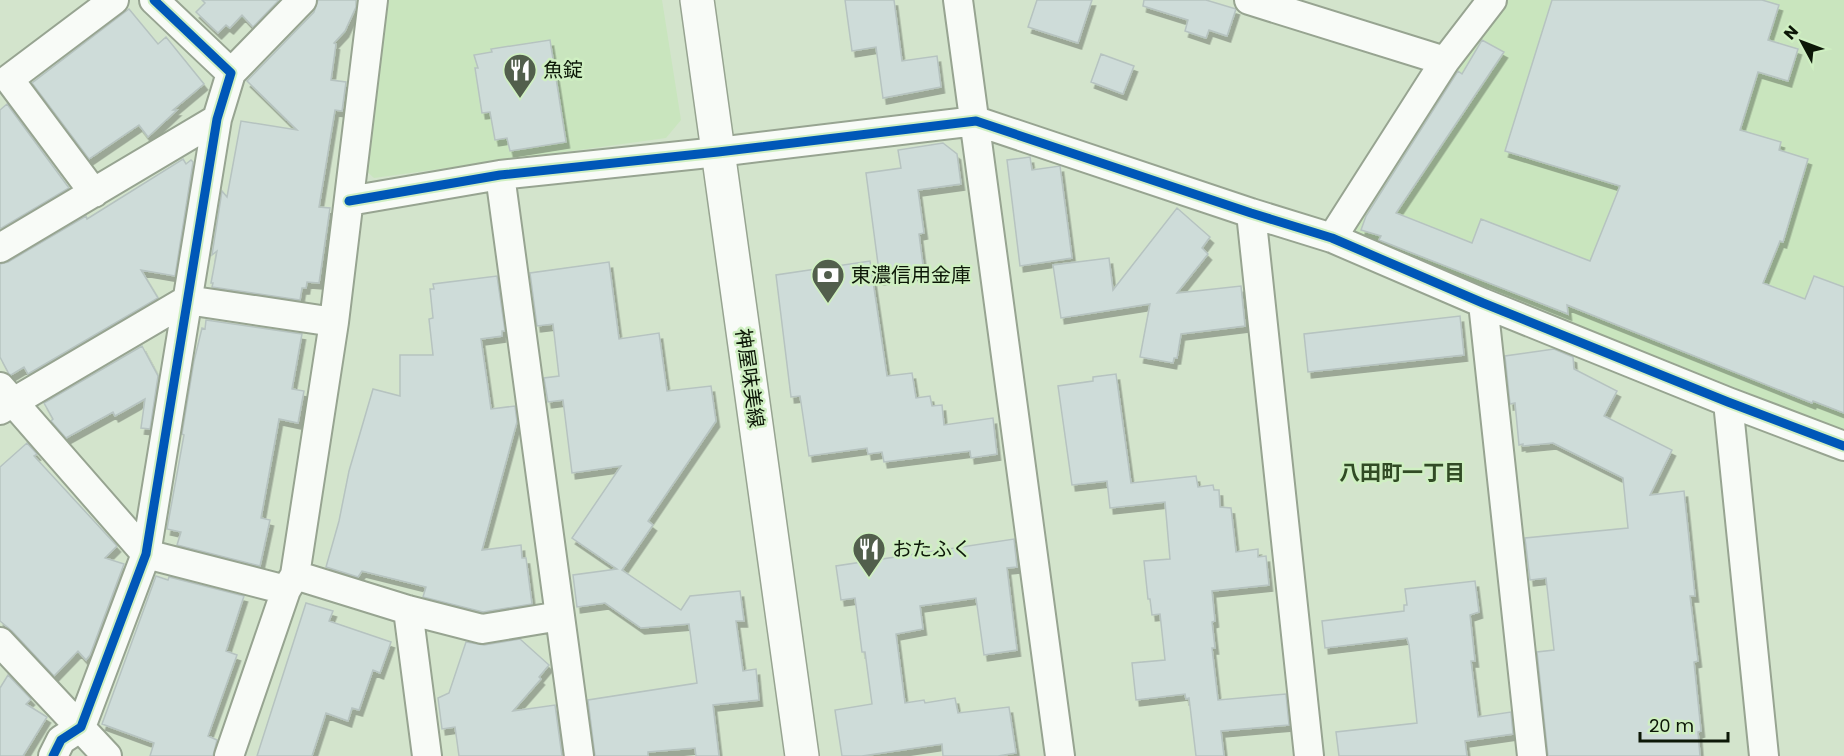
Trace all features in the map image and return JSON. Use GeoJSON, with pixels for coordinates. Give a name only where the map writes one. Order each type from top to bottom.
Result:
{"type":"FeatureCollection","features":[{"type":"Feature","properties":{"kind":"main road","name":"神屋味美線"},"geometry":{"type":"LineString","coordinates":[[697,0],[802,756]]}},
{"type":"Feature","properties":{"kind":"street"},"geometry":{"type":"LineString","coordinates":[[94,194],[9,79],[114,0]]}},
{"type":"Feature","properties":{"kind":"street"},"geometry":{"type":"LineString","coordinates":[[154,0],[231,73]]}},
{"type":"Feature","properties":{"kind":"street"},"geometry":{"type":"LineString","coordinates":[[53,756],[61,740],[81,727],[146,555],[217,119],[231,73],[302,0]]}},
{"type":"Feature","properties":{"kind":"street"},"geometry":{"type":"LineString","coordinates":[[229,756],[290,583],[334,322],[373,0]]}},
{"type":"Feature","properties":{"kind":"street"},"geometry":{"type":"LineString","coordinates":[[958,0],[1060,756]]}},
{"type":"Feature","properties":{"kind":"street"},"geometry":{"type":"LineString","coordinates":[[1249,0],[1444,62]]}},
{"type":"Feature","properties":{"kind":"street"},"geometry":{"type":"LineString","coordinates":[[1332,238],[1444,62],[1492,0]]}},
{"type":"Feature","properties":{"kind":"street"},"geometry":{"type":"LineString","coordinates":[[0,248],[217,119]]}},
{"type":"Feature","properties":{"kind":"street"},"geometry":{"type":"LineString","coordinates":[[349,201],[500,175],[976,121],[1332,238],[1483,303],[1728,402],[1844,446]]}},
{"type":"Feature","properties":{"kind":"street"},"geometry":{"type":"LineString","coordinates":[[500,175],[579,756]]}},
{"type":"Feature","properties":{"kind":"street"},"geometry":{"type":"LineString","coordinates":[[1251,213],[1309,756]]}},
{"type":"Feature","properties":{"kind":"street"},"geometry":{"type":"LineString","coordinates":[[334,322],[187,300],[5,400],[146,555],[290,583],[482,629],[560,616]]}},
{"type":"Feature","properties":{"kind":"street"},"geometry":{"type":"LineString","coordinates":[[1483,303],[1532,756]]}},
{"type":"Feature","properties":{"kind":"street"},"geometry":{"type":"LineString","coordinates":[[1728,402],[1764,756]]}},
{"type":"Feature","properties":{"kind":"street"},"geometry":{"type":"LineString","coordinates":[[408,610],[427,756]]}},
{"type":"Feature","properties":{"kind":"street"},"geometry":{"type":"LineString","coordinates":[[0,642],[108,756]]}},
{"type":"Feature","properties":{"kind":"shaded area"},"geometry":{"type":"Polygon","coordinates":[[[389,0],[662,0],[681,120],[666,138],[374,178],[364,169],[389,0]]]}},
{"type":"Feature","properties":{"kind":"shaded area"},"geometry":{"type":"Polygon","coordinates":[[[1508,0],[1844,0],[1844,431],[1356,236],[1353,223],[1460,63],[1508,0]]]}},
{"type":"Feature","properties":{"kind":"building"},"geometry":{"type":"Polygon","coordinates":[[[202,0],[279,0],[253,27],[242,15],[230,28],[226,25],[218,33],[196,12],[205,3],[202,0]]]}},
{"type":"Feature","properties":{"kind":"building"},"geometry":{"type":"Polygon","coordinates":[[[318,0],[356,0],[356,7],[345,31],[334,43],[336,44],[331,80],[346,82],[342,111],[335,110],[319,207],[330,208],[319,283],[307,282],[306,288],[302,288],[300,300],[212,287],[217,251],[212,255],[222,191],[227,197],[241,121],[297,130],[247,81],[314,12],[318,0]]]}},
{"type":"Feature","properties":{"kind":"building"},"geometry":{"type":"Polygon","coordinates":[[[845,0],[894,0],[902,61],[937,56],[941,87],[883,98],[876,47],[852,51],[845,0]]]}},
{"type":"Feature","properties":{"kind":"building"},"geometry":{"type":"Polygon","coordinates":[[[1037,0],[1092,0],[1078,43],[1028,27],[1037,0]]]}},
{"type":"Feature","properties":{"kind":"building"},"geometry":{"type":"Polygon","coordinates":[[[1144,0],[1206,0],[1236,9],[1227,36],[1209,30],[1206,38],[1185,31],[1188,20],[1143,6],[1144,0]]]}},
{"type":"Feature","properties":{"kind":"building"},"geometry":{"type":"Polygon","coordinates":[[[1552,0],[1762,0],[1779,5],[1768,40],[1798,49],[1788,81],[1758,72],[1740,130],[1781,142],[1779,150],[1808,159],[1783,242],[1780,241],[1763,283],[1805,299],[1814,276],[1844,287],[1844,413],[1813,401],[1812,403],[1567,305],[1568,314],[1379,240],[1381,236],[1361,230],[1366,216],[1458,71],[1462,74],[1482,40],[1504,52],[1396,213],[1472,243],[1481,219],[1590,261],[1620,186],[1505,151],[1552,0]]]}},
{"type":"Feature","properties":{"kind":"building"},"geometry":{"type":"Polygon","coordinates":[[[129,9],[158,44],[166,37],[204,84],[173,110],[177,110],[148,137],[139,125],[89,159],[32,83],[129,9]]]}},
{"type":"Feature","properties":{"kind":"building","name":"魚錠"},"geometry":{"type":"Polygon","coordinates":[[[550,40],[566,142],[510,151],[507,138],[495,140],[490,112],[482,113],[475,68],[478,68],[474,55],[492,52],[491,49],[550,40]]]}},
{"type":"Feature","properties":{"kind":"building"},"geometry":{"type":"Polygon","coordinates":[[[1101,54],[1134,66],[1123,94],[1091,82],[1101,54]]]}},
{"type":"Feature","properties":{"kind":"building"},"geometry":{"type":"Polygon","coordinates":[[[7,104],[69,188],[0,229],[0,110],[7,104]]]}},
{"type":"Feature","properties":{"kind":"building"},"geometry":{"type":"Polygon","coordinates":[[[943,143],[957,154],[961,184],[918,190],[924,233],[919,234],[924,273],[880,279],[866,173],[901,168],[898,150],[943,143]]]}},
{"type":"Feature","properties":{"kind":"building"},"geometry":{"type":"Polygon","coordinates":[[[1030,157],[1032,170],[1060,166],[1072,258],[1020,266],[1007,160],[1030,157]]]}},
{"type":"Feature","properties":{"kind":"building"},"geometry":{"type":"Polygon","coordinates":[[[183,159],[186,164],[191,160],[193,162],[175,276],[141,270],[158,298],[28,374],[24,367],[9,374],[0,357],[0,264],[8,262],[86,216],[87,219],[183,159]]]}},
{"type":"Feature","properties":{"kind":"building"},"geometry":{"type":"Polygon","coordinates":[[[1177,208],[1210,237],[1202,248],[1208,254],[1177,293],[1241,286],[1245,326],[1181,334],[1177,358],[1174,358],[1173,363],[1140,357],[1150,304],[1061,318],[1053,265],[1109,258],[1113,290],[1177,208]]]}},
{"type":"Feature","properties":{"kind":"building"},"geometry":{"type":"Polygon","coordinates":[[[870,261],[887,376],[912,373],[916,398],[930,396],[932,406],[942,405],[944,425],[993,418],[997,454],[971,458],[970,451],[884,462],[882,452],[868,454],[867,448],[809,456],[800,396],[791,397],[776,275],[870,261]]]}},
{"type":"Feature","properties":{"kind":"building"},"geometry":{"type":"Polygon","coordinates":[[[609,262],[619,339],[659,333],[667,391],[711,386],[716,421],[648,521],[653,525],[622,570],[681,610],[690,596],[740,591],[744,621],[736,621],[743,671],[756,669],[759,700],[713,705],[719,756],[696,756],[695,748],[648,752],[648,756],[595,756],[588,700],[697,683],[689,624],[641,628],[605,603],[577,607],[573,575],[617,569],[572,538],[621,466],[572,473],[563,400],[548,402],[544,378],[559,376],[553,324],[537,326],[530,273],[609,262]]]}},
{"type":"Feature","properties":{"kind":"building"},"geometry":{"type":"Polygon","coordinates":[[[497,276],[505,331],[502,331],[502,336],[481,339],[491,409],[515,406],[517,422],[482,550],[521,545],[522,558],[526,558],[532,604],[483,612],[423,597],[426,587],[362,571],[358,577],[326,567],[339,521],[349,471],[373,389],[400,396],[400,355],[433,355],[429,319],[433,318],[430,289],[434,289],[433,284],[497,276]]]}},
{"type":"Feature","properties":{"kind":"building"},"geometry":{"type":"Polygon","coordinates":[[[1460,316],[1464,355],[1308,372],[1304,334],[1460,316]]]}},
{"type":"Feature","properties":{"kind":"building"},"geometry":{"type":"Polygon","coordinates":[[[206,320],[302,334],[292,389],[304,391],[298,423],[279,419],[261,518],[270,520],[260,566],[177,545],[181,532],[167,529],[184,435],[182,434],[194,361],[206,320]]]}},
{"type":"Feature","properties":{"kind":"building"},"geometry":{"type":"Polygon","coordinates":[[[142,346],[158,376],[150,429],[141,428],[145,399],[115,416],[113,412],[66,438],[51,421],[53,419],[44,403],[142,346]]]}},
{"type":"Feature","properties":{"kind":"building"},"geometry":{"type":"Polygon","coordinates":[[[1554,349],[1573,357],[1574,369],[1617,391],[1604,416],[1672,450],[1650,495],[1684,491],[1695,596],[1690,596],[1698,661],[1694,662],[1701,731],[1698,732],[1700,756],[1548,756],[1537,652],[1554,650],[1546,578],[1530,580],[1525,538],[1628,528],[1623,478],[1553,443],[1519,445],[1515,403],[1510,404],[1505,356],[1554,349]]]}},
{"type":"Feature","properties":{"kind":"building"},"geometry":{"type":"Polygon","coordinates":[[[1116,374],[1131,483],[1196,476],[1198,487],[1213,485],[1214,490],[1219,490],[1220,507],[1231,508],[1236,552],[1258,549],[1258,557],[1266,556],[1269,585],[1212,591],[1215,648],[1212,648],[1218,700],[1286,694],[1289,725],[1221,731],[1224,756],[1196,756],[1189,698],[1186,699],[1185,694],[1136,700],[1132,663],[1165,660],[1160,614],[1152,615],[1144,561],[1170,559],[1165,502],[1110,508],[1107,481],[1072,485],[1058,386],[1093,381],[1093,377],[1116,374]]]}},
{"type":"Feature","properties":{"kind":"building"},"geometry":{"type":"Polygon","coordinates":[[[27,443],[37,454],[34,456],[117,546],[105,558],[124,564],[90,655],[86,660],[78,651],[54,676],[0,621],[0,467],[27,443]]]}},
{"type":"Feature","properties":{"kind":"building"},"geometry":{"type":"Polygon","coordinates":[[[1014,539],[1017,567],[1007,568],[1017,650],[984,655],[976,598],[920,606],[923,629],[896,634],[905,703],[924,700],[925,703],[955,698],[958,713],[1009,707],[1016,753],[998,756],[943,756],[942,744],[862,756],[842,756],[835,710],[872,704],[855,598],[841,600],[836,566],[1014,539]]]}},
{"type":"Feature","properties":{"kind":"building"},"geometry":{"type":"Polygon","coordinates":[[[156,576],[168,580],[169,577],[244,596],[226,651],[237,655],[208,736],[217,740],[213,756],[150,756],[154,743],[102,724],[156,576]]]}},
{"type":"Feature","properties":{"kind":"building"},"geometry":{"type":"Polygon","coordinates":[[[1475,581],[1479,612],[1470,615],[1475,661],[1471,661],[1478,717],[1511,712],[1513,734],[1465,741],[1467,756],[1339,756],[1336,732],[1417,723],[1409,645],[1407,638],[1325,648],[1322,621],[1404,611],[1404,605],[1407,605],[1405,589],[1475,581]]]}},
{"type":"Feature","properties":{"kind":"building"},"geometry":{"type":"Polygon","coordinates":[[[306,603],[333,611],[329,621],[391,642],[380,673],[373,670],[359,710],[352,708],[348,721],[326,713],[312,756],[257,756],[306,603]]]}},
{"type":"Feature","properties":{"kind":"building"},"geometry":{"type":"Polygon","coordinates":[[[520,639],[549,665],[539,677],[541,679],[513,711],[555,705],[562,756],[459,756],[455,727],[442,729],[438,698],[449,693],[466,642],[484,645],[520,639]]]}},
{"type":"Feature","properties":{"kind":"building"},"geometry":{"type":"Polygon","coordinates":[[[8,675],[31,699],[26,704],[47,717],[23,756],[0,756],[0,688],[8,675]]]}},
{"type":"Feature","properties":{"kind":"cycle path"},"geometry":{"type":"LineString","coordinates":[[53,756],[61,740],[81,727],[146,554],[217,119],[231,73],[154,0]]}},
{"type":"Feature","properties":{"kind":"cycle path"},"geometry":{"type":"LineString","coordinates":[[349,201],[500,175],[976,121],[1332,238],[1483,303],[1728,402],[1844,446]]}},
{"type":"Feature","properties":{"kind":"place","name":"魚錠"},"geometry":{"type":"Point","coordinates":[520,99]}},
{"type":"Feature","properties":{"kind":"place","name":"東濃信用金庫"},"geometry":{"type":"Point","coordinates":[828,304]}},
{"type":"Feature","properties":{"kind":"place","name":"おたふく"},"geometry":{"type":"Point","coordinates":[869,578]}},
{"type":"Feature","properties":{"kind":"district","name":"八田町一丁目"},"geometry":{"type":"Point","coordinates":[1402,473]}}]}
